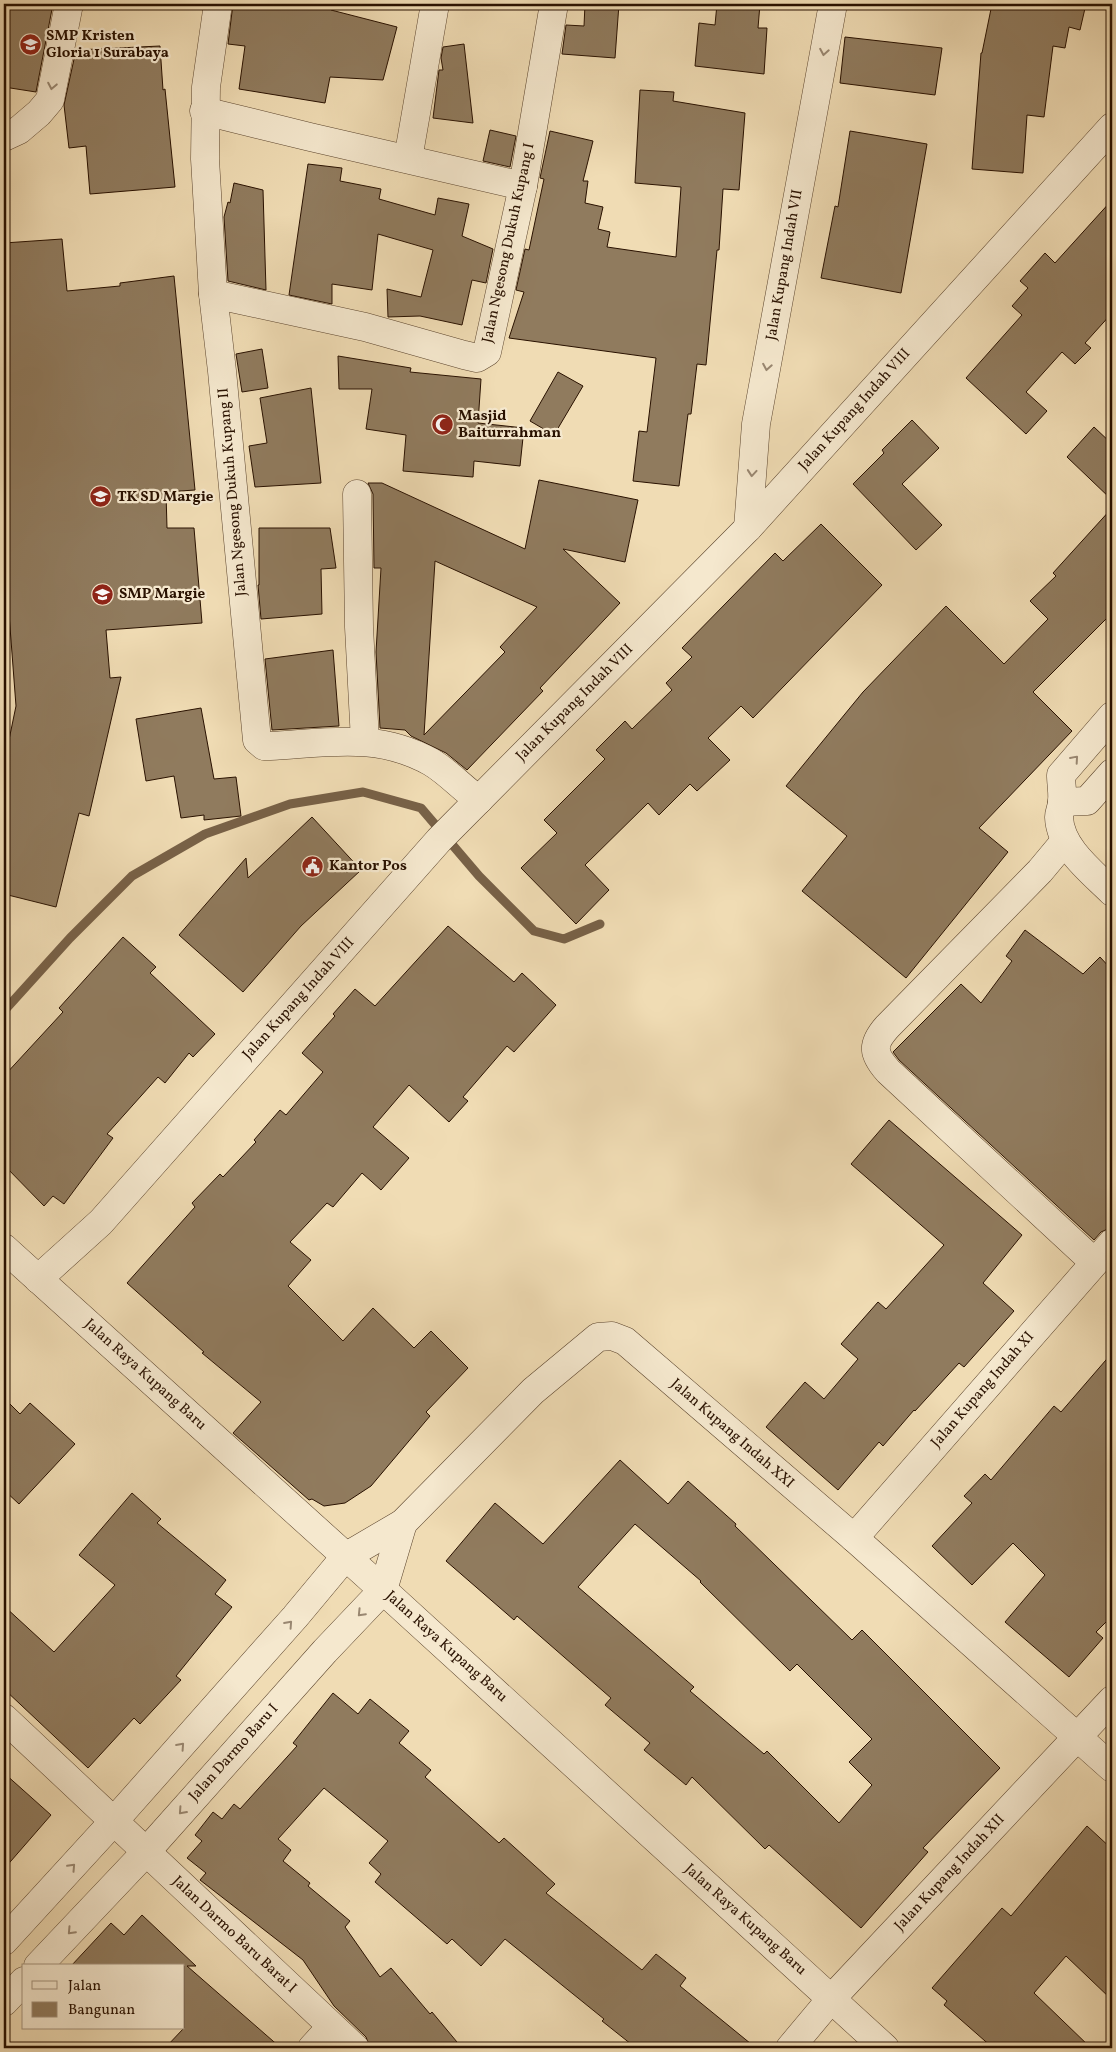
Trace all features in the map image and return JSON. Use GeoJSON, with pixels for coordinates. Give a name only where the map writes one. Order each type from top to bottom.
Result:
{"type":"FeatureCollection","features":[{"type":"Feature","properties":{"kind":"street"},"geometry":{"type":"LineString","coordinates":[[4,137],[19,130],[39,113],[50,100],[69,4]]}},
{"type":"Feature","properties":{"kind":"street","name":"Jalan Ngesong Dukuh Kupang II"},"geometry":{"type":"LineString","coordinates":[[218,4],[206,86],[204,110],[205,159],[213,294],[257,740],[264,746],[365,741],[407,750],[433,763],[479,800]]}},
{"type":"Feature","properties":{"kind":"street"},"geometry":{"type":"LineString","coordinates":[[408,159],[435,4]]}},
{"type":"Feature","properties":{"kind":"street","name":"Jalan Ngesong Dukuh Kupang I"},"geometry":{"type":"LineString","coordinates":[[213,294],[365,327],[464,356],[477,358],[487,352],[522,186],[554,4]]}},
{"type":"Feature","properties":{"kind":"street","name":"Jalan Kupang Indah VII"},"geometry":{"type":"LineString","coordinates":[[748,528],[756,424],[833,4]]}},
{"type":"Feature","properties":{"kind":"street"},"geometry":{"type":"LineString","coordinates":[[204,110],[522,186]]}},
{"type":"Feature","properties":{"kind":"street","name":"Jalan Kupang Indah VIII"},"geometry":{"type":"LineString","coordinates":[[38,1279],[101,1222],[443,837],[748,528],[1112,127]]}},
{"type":"Feature","properties":{"kind":"street"},"geometry":{"type":"LineString","coordinates":[[357,494],[359,627],[365,741]]}},
{"type":"Feature","properties":{"kind":"street"},"geometry":{"type":"LineString","coordinates":[[1112,716],[1061,775],[1062,802],[1059,816],[1061,831],[1066,841],[1089,870],[1112,892]]}},
{"type":"Feature","properties":{"kind":"street"},"geometry":{"type":"LineString","coordinates":[[1062,802],[1087,801],[1112,773]]}},
{"type":"Feature","properties":{"kind":"street"},"geometry":{"type":"LineString","coordinates":[[1066,841],[1040,871],[879,1036],[876,1055],[888,1071],[1103,1253]]}},
{"type":"Feature","properties":{"kind":"street","name":"Jalan Raya Kupang Baru"},"geometry":{"type":"LineString","coordinates":[[4,1248],[383,1590],[885,2048]]}},
{"type":"Feature","properties":{"kind":"street","name":"Jalan Kupang Indah XI"},"geometry":{"type":"LineString","coordinates":[[854,1538],[1103,1253]]}},
{"type":"Feature","properties":{"kind":"street","name":"Jalan Kupang Indah XXI"},"geometry":{"type":"LineString","coordinates":[[345,1557],[403,1523],[532,1391],[598,1337],[612,1336],[625,1341],[854,1538],[1112,1768]]}},
{"type":"Feature","properties":{"kind":"street","name":"Jalan Darmo Baru I"},"geometry":{"type":"LineString","coordinates":[[40,1964],[145,1853],[325,1650],[383,1590],[403,1523]]}},
{"type":"Feature","properties":{"kind":"street"},"geometry":{"type":"LineString","coordinates":[[4,1941],[114,1821],[295,1617],[345,1557]]}},
{"type":"Feature","properties":{"kind":"street","name":"Jalan Kupang Indah XII"},"geometry":{"type":"LineString","coordinates":[[790,2048],[831,1999],[1112,1700]]}},
{"type":"Feature","properties":{"kind":"street","name":"Jalan Darmo Baru Barat I"},"geometry":{"type":"LineString","coordinates":[[4,1718],[114,1821],[145,1853],[355,2048]]}},
{"type":"Feature","properties":{"kind":"street"},"geometry":{"type":"LineString","coordinates":[[4,2002],[22,1983]]}},
{"type":"Feature","properties":{"kind":"street"},"geometry":{"type":"LineString","coordinates":[[312,2048],[332,2026]]}},
{"type":"Feature","properties":{"kind":"building","name":"SMP Kristen Gloria 1 Surabaya"},"geometry":{"type":"Polygon","coordinates":[[[4,4],[53,4],[36,92],[4,87],[4,4]]]}},
{"type":"Feature","properties":{"kind":"building"},"geometry":{"type":"Polygon","coordinates":[[[233,4],[259,4],[296,9],[296,4],[332,4],[331,10],[397,27],[383,80],[330,77],[325,103],[239,89],[245,46],[228,44],[233,4]]]}},
{"type":"Feature","properties":{"kind":"building"},"geometry":{"type":"Polygon","coordinates":[[[585,4],[619,4],[615,58],[562,54],[566,25],[584,26],[585,4]]]}},
{"type":"Feature","properties":{"kind":"building"},"geometry":{"type":"Polygon","coordinates":[[[717,4],[760,4],[758,28],[767,28],[764,74],[695,66],[699,23],[715,25],[717,4]]]}},
{"type":"Feature","properties":{"kind":"building"},"geometry":{"type":"Polygon","coordinates":[[[992,4],[1086,4],[1080,30],[1069,27],[1065,48],[1053,46],[1044,117],[1027,115],[1023,173],[972,169],[981,53],[992,4]]]}},
{"type":"Feature","properties":{"kind":"building"},"geometry":{"type":"Polygon","coordinates":[[[845,37],[942,48],[935,95],[840,83],[845,37]]]}},
{"type":"Feature","properties":{"kind":"building"},"geometry":{"type":"Polygon","coordinates":[[[464,44],[473,123],[433,118],[439,70],[443,70],[441,58],[443,47],[464,44]]]}},
{"type":"Feature","properties":{"kind":"building"},"geometry":{"type":"Polygon","coordinates":[[[160,46],[163,90],[165,89],[175,187],[90,194],[86,146],[69,148],[64,105],[76,50],[160,46]]]}},
{"type":"Feature","properties":{"kind":"building"},"geometry":{"type":"Polygon","coordinates":[[[640,90],[674,92],[673,101],[745,113],[739,190],[723,189],[719,250],[717,250],[706,365],[697,364],[691,414],[688,414],[679,486],[633,481],[639,431],[647,432],[656,358],[509,338],[524,292],[516,290],[525,249],[529,250],[544,179],[540,178],[550,131],[593,141],[583,181],[588,181],[585,203],[603,207],[598,229],[610,232],[607,247],[676,257],[681,187],[635,183],[640,90]]]}},
{"type":"Feature","properties":{"kind":"building"},"geometry":{"type":"Polygon","coordinates":[[[490,130],[516,136],[510,167],[483,161],[490,130]]]}},
{"type":"Feature","properties":{"kind":"building"},"geometry":{"type":"Polygon","coordinates":[[[850,131],[927,144],[901,293],[821,278],[835,206],[838,207],[850,131]]]}},
{"type":"Feature","properties":{"kind":"building"},"geometry":{"type":"Polygon","coordinates":[[[308,164],[342,168],[340,181],[381,189],[379,199],[435,215],[438,198],[469,204],[462,236],[493,249],[486,283],[472,280],[462,325],[420,316],[388,317],[387,289],[421,297],[433,250],[378,234],[372,290],[332,284],[332,304],[289,295],[308,164]]]}},
{"type":"Feature","properties":{"kind":"building"},"geometry":{"type":"Polygon","coordinates":[[[234,183],[263,190],[266,290],[228,281],[224,217],[228,202],[230,203],[234,183]]]}},
{"type":"Feature","properties":{"kind":"building"},"geometry":{"type":"Polygon","coordinates":[[[1112,200],[1112,313],[1085,343],[1091,348],[1075,364],[1062,352],[1026,392],[1047,411],[1026,434],[966,378],[1022,315],[1012,306],[1028,288],[1020,281],[1045,253],[1055,263],[1112,200]]]}},
{"type":"Feature","properties":{"kind":"building"},"geometry":{"type":"Polygon","coordinates":[[[62,239],[67,291],[120,286],[120,283],[174,276],[195,490],[166,492],[167,528],[194,528],[202,623],[106,630],[110,678],[121,677],[89,816],[79,813],[56,907],[4,894],[4,764],[16,706],[4,548],[4,243],[62,239]]]}},
{"type":"Feature","properties":{"kind":"building"},"geometry":{"type":"Polygon","coordinates":[[[262,349],[268,388],[242,392],[236,354],[262,349]]]}},
{"type":"Feature","properties":{"kind":"building"},"geometry":{"type":"Polygon","coordinates":[[[338,356],[411,368],[410,372],[481,379],[478,423],[524,428],[520,466],[474,461],[473,477],[403,471],[406,435],[366,429],[372,389],[339,389],[338,356]]]}},
{"type":"Feature","properties":{"kind":"building"},"geometry":{"type":"Polygon","coordinates":[[[558,372],[583,386],[554,435],[530,421],[558,372]]]}},
{"type":"Feature","properties":{"kind":"building"},"geometry":{"type":"Polygon","coordinates":[[[311,388],[321,483],[255,487],[249,446],[267,443],[260,398],[311,388]]]}},
{"type":"Feature","properties":{"kind":"building"},"geometry":{"type":"Polygon","coordinates":[[[912,420],[939,448],[902,484],[942,525],[916,550],[853,484],[884,453],[882,450],[912,420]]]}},
{"type":"Feature","properties":{"kind":"building"},"geometry":{"type":"Polygon","coordinates":[[[1094,427],[1112,444],[1112,500],[1067,457],[1094,427]]]}},
{"type":"Feature","properties":{"kind":"building"},"geometry":{"type":"Polygon","coordinates":[[[539,480],[638,500],[625,562],[563,549],[620,603],[540,688],[543,691],[467,770],[446,753],[411,736],[405,730],[380,728],[376,652],[381,568],[374,568],[373,494],[368,483],[382,483],[525,549],[539,480]],[[435,561],[424,735],[505,652],[500,647],[537,607],[435,561]]]}},
{"type":"Feature","properties":{"kind":"building"},"geometry":{"type":"Polygon","coordinates":[[[1112,508],[1112,613],[1033,692],[1072,731],[979,828],[1008,852],[906,978],[802,891],[847,836],[786,786],[863,692],[946,606],[1004,664],[1048,619],[1030,601],[1056,576],[1053,573],[1112,508]]]}},
{"type":"Feature","properties":{"kind":"building"},"geometry":{"type":"Polygon","coordinates":[[[821,524],[882,585],[753,718],[741,706],[708,738],[730,760],[697,791],[690,784],[659,815],[648,803],[585,865],[609,890],[576,924],[521,868],[557,833],[544,820],[605,759],[596,750],[625,721],[632,729],[672,690],[666,683],[692,657],[682,648],[775,553],[783,561],[821,524]]]}},
{"type":"Feature","properties":{"kind":"building"},"geometry":{"type":"Polygon","coordinates":[[[259,528],[330,528],[336,568],[321,569],[322,614],[261,619],[258,585],[259,528]]]}},
{"type":"Feature","properties":{"kind":"building"},"geometry":{"type":"Polygon","coordinates":[[[333,650],[339,726],[272,730],[265,659],[333,650]]]}},
{"type":"Feature","properties":{"kind":"building"},"geometry":{"type":"Polygon","coordinates":[[[201,708],[214,779],[236,777],[241,816],[204,820],[204,815],[181,818],[174,776],[146,781],[136,719],[201,708]]]}},
{"type":"Feature","properties":{"kind":"building"},"geometry":{"type":"Polygon","coordinates":[[[312,817],[361,870],[301,926],[243,992],[179,935],[246,858],[248,878],[312,817]]]}},
{"type":"Feature","properties":{"kind":"building"},"geometry":{"type":"Polygon","coordinates":[[[448,926],[514,982],[522,973],[556,1005],[514,1052],[507,1046],[463,1097],[468,1101],[449,1122],[409,1085],[373,1127],[409,1158],[381,1190],[362,1173],[333,1207],[327,1203],[290,1242],[311,1260],[288,1286],[343,1341],[373,1308],[414,1348],[431,1331],[468,1368],[426,1412],[430,1416],[371,1486],[345,1503],[324,1506],[312,1499],[309,1500],[233,1433],[261,1402],[202,1353],[204,1352],[127,1283],[195,1207],[192,1203],[220,1174],[223,1177],[256,1142],[254,1140],[280,1110],[286,1115],[323,1072],[302,1053],[335,1016],[333,1014],[355,989],[375,1006],[448,926]]]}},
{"type":"Feature","properties":{"kind":"building"},"geometry":{"type":"Polygon","coordinates":[[[1025,930],[1083,974],[1100,957],[1112,970],[1112,1227],[1101,1232],[1094,1240],[899,1060],[893,1052],[961,984],[981,1003],[1012,961],[1006,956],[1025,930]]]}},
{"type":"Feature","properties":{"kind":"building"},"geometry":{"type":"Polygon","coordinates":[[[123,937],[156,967],[150,973],[215,1034],[193,1057],[189,1053],[165,1083],[158,1077],[107,1134],[113,1138],[64,1204],[53,1196],[44,1206],[4,1165],[4,1076],[63,1012],[59,1008],[123,937]]]}},
{"type":"Feature","properties":{"kind":"building"},"geometry":{"type":"Polygon","coordinates":[[[889,1120],[1022,1235],[983,1283],[1014,1311],[964,1367],[959,1363],[883,1446],[879,1442],[838,1490],[766,1427],[805,1382],[824,1399],[858,1359],[841,1344],[878,1302],[886,1309],[944,1245],[851,1164],[889,1120]]]}},
{"type":"Feature","properties":{"kind":"building"},"geometry":{"type":"Polygon","coordinates":[[[1112,1353],[1112,1616],[1096,1632],[1103,1638],[1069,1677],[1005,1622],[1045,1575],[1013,1543],[972,1585],[932,1546],[972,1503],[964,1496],[985,1474],[991,1480],[1054,1406],[1061,1412],[1112,1353]]]}},
{"type":"Feature","properties":{"kind":"building"},"geometry":{"type":"Polygon","coordinates":[[[4,1398],[20,1414],[30,1403],[75,1444],[19,1504],[4,1490],[4,1398]]]}},
{"type":"Feature","properties":{"kind":"building"},"geometry":{"type":"Polygon","coordinates":[[[620,1460],[668,1504],[688,1481],[736,1524],[735,1526],[852,1640],[862,1630],[1000,1768],[923,1848],[928,1852],[861,1928],[769,1845],[765,1849],[692,1777],[686,1785],[644,1750],[650,1743],[605,1705],[611,1698],[517,1616],[514,1620],[446,1561],[495,1503],[543,1544],[620,1460]],[[635,1524],[578,1587],[694,1687],[690,1691],[764,1754],[767,1751],[839,1823],[872,1785],[849,1762],[872,1739],[797,1664],[790,1671],[701,1581],[635,1524]]]}},
{"type":"Feature","properties":{"kind":"building"},"geometry":{"type":"Polygon","coordinates":[[[132,1493],[161,1519],[157,1523],[226,1580],[215,1594],[232,1607],[176,1676],[181,1680],[140,1724],[134,1718],[88,1768],[4,1689],[4,1606],[54,1652],[115,1585],[79,1555],[132,1493]]]}},
{"type":"Feature","properties":{"kind":"building"},"geometry":{"type":"Polygon","coordinates":[[[333,1693],[358,1714],[370,1699],[409,1731],[399,1743],[431,1770],[425,1777],[499,1843],[504,1838],[555,1884],[546,1893],[642,1970],[656,1954],[686,1978],[680,1986],[756,2048],[636,2048],[602,2021],[604,2019],[505,1939],[481,1966],[452,1939],[447,1944],[375,1882],[381,1874],[369,1863],[388,1841],[324,1788],[278,1839],[291,1850],[283,1861],[310,1883],[308,1886],[350,1921],[345,1927],[380,1977],[391,1968],[462,2048],[370,2048],[366,2037],[334,2006],[303,1960],[200,1880],[206,1873],[187,1858],[202,1841],[195,1835],[213,1812],[222,1819],[234,1804],[240,1809],[297,1746],[293,1743],[333,1693]]]}},
{"type":"Feature","properties":{"kind":"building"},"geometry":{"type":"Polygon","coordinates":[[[4,1773],[51,1815],[4,1869],[4,1773]]]}},
{"type":"Feature","properties":{"kind":"building"},"geometry":{"type":"Polygon","coordinates":[[[1087,1826],[1112,1849],[1112,2000],[1066,1956],[1034,1993],[1091,2048],[993,2048],[944,2005],[947,2001],[932,1988],[1002,1908],[1011,1916],[1087,1826]]]}},
{"type":"Feature","properties":{"kind":"building"},"geometry":{"type":"Polygon","coordinates":[[[142,1915],[196,1966],[187,1966],[281,2048],[165,2048],[182,2030],[185,2030],[185,1964],[73,1964],[111,1923],[124,1935],[142,1915]]]}},
{"type":"Feature","properties":{"kind":"waterway"},"geometry":{"type":"LineString","coordinates":[[4,1011],[70,938],[132,876],[205,834],[290,804],[363,792],[421,808],[479,876],[534,931],[564,939],[600,924]]}},
{"type":"Feature","properties":{"kind":"place","name":"SMP Kristen Gloria 1 Surabaya"},"geometry":{"type":"Point","coordinates":[30,45]}},
{"type":"Feature","properties":{"kind":"place","name":"Masjid Baiturrahman"},"geometry":{"type":"Point","coordinates":[442,425]}},
{"type":"Feature","properties":{"kind":"place","name":"TK SD Margie"},"geometry":{"type":"Point","coordinates":[101,497]}},
{"type":"Feature","properties":{"kind":"place","name":"SMP Margie"},"geometry":{"type":"Point","coordinates":[103,594]}},
{"type":"Feature","properties":{"kind":"place","name":"Kantor Pos"},"geometry":{"type":"Point","coordinates":[313,866]}}]}
